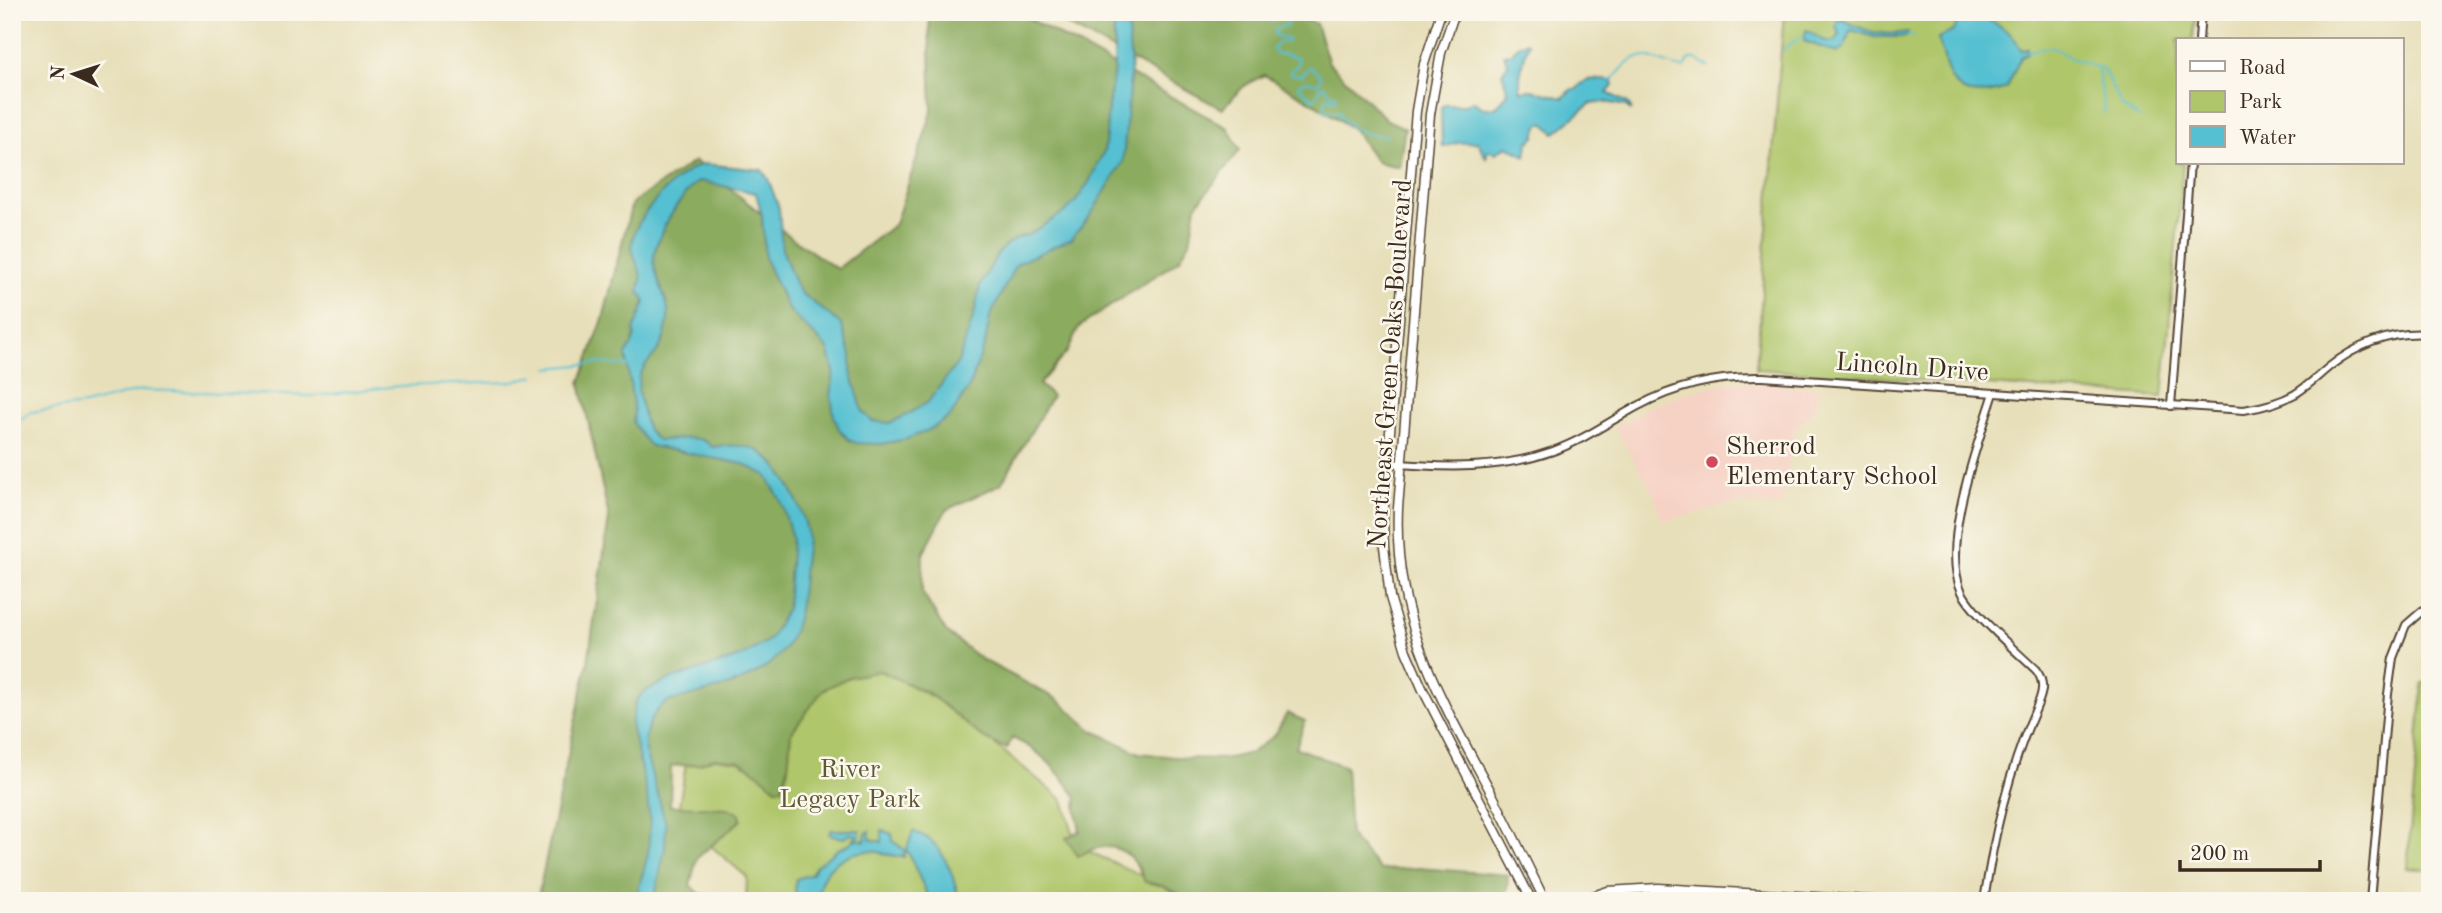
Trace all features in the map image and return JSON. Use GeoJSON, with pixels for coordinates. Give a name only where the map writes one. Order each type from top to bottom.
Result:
{"type":"FeatureCollection","features":[{"type":"Feature","properties":{"kind":"main road","name":"Northeast Green Oaks Boulevard"},"geometry":{"type":"LineString","coordinates":[[1441,12],[1424,64],[1416,111],[1383,518],[1384,547],[1390,597],[1398,628],[1423,690],[1532,901]]}},
{"type":"Feature","properties":{"kind":"main road","name":"Northeast Green Oaks Boulevard"},"geometry":{"type":"LineString","coordinates":[[1455,12],[1441,53],[1430,114],[1401,464],[1398,557],[1412,626],[1434,685],[1545,901]]}},
{"type":"Feature","properties":{"kind":"main road"},"geometry":{"type":"LineString","coordinates":[[1497,834],[1509,828]]}},
{"type":"Feature","properties":{"kind":"main road"},"geometry":{"type":"LineString","coordinates":[[1578,901],[1608,891],[1658,888],[1886,901]]}},
{"type":"Feature","properties":{"kind":"street"},"geometry":{"type":"LineString","coordinates":[[2199,38],[2201,12]]}},
{"type":"Feature","properties":{"kind":"street"},"geometry":{"type":"LineString","coordinates":[[2171,406],[2190,164]]}},
{"type":"Feature","properties":{"kind":"street","name":"Lincoln Drive"},"geometry":{"type":"LineString","coordinates":[[1389,463],[1485,466],[1534,457],[1573,443],[1656,397],[1687,386],[1729,377],[1763,377],[2228,410],[2260,407],[2294,394],[2330,367],[2370,343],[2401,335],[2430,334]]}},
{"type":"Feature","properties":{"kind":"street"},"geometry":{"type":"LineString","coordinates":[[1984,901],[2000,813],[2014,762],[2042,690],[2041,676],[1962,592],[1957,571],[1955,549],[1961,506],[1994,393]]}},
{"type":"Feature","properties":{"kind":"street"},"geometry":{"type":"LineString","coordinates":[[2370,901],[2393,658],[2406,625],[2430,604]]}},
{"type":"Feature","properties":{"kind":"shaded area","name":"Sherrod Elementary School"},"geometry":{"type":"Polygon","coordinates":[[[1736,383],[1819,388],[1817,406],[1794,430],[1782,506],[1735,503],[1662,522],[1654,494],[1614,427],[1648,408],[1682,394],[1715,385],[1736,383]]]}},
{"type":"Feature","properties":{"kind":"green space"},"geometry":{"type":"Polygon","coordinates":[[[927,12],[1017,12],[1228,128],[1240,150],[1196,206],[1190,242],[1179,260],[1079,327],[1068,351],[1039,384],[1052,396],[1001,484],[946,510],[923,554],[922,592],[946,632],[981,659],[1057,699],[1092,730],[1139,753],[1224,759],[1251,753],[1275,735],[1287,713],[1305,721],[1296,748],[1346,767],[1350,836],[1380,870],[1419,868],[1508,875],[1507,890],[1500,901],[1192,901],[1163,886],[1145,882],[1134,861],[1119,850],[1100,847],[1078,856],[1066,838],[1080,831],[1077,797],[1049,763],[1012,738],[1007,749],[983,738],[930,694],[880,671],[849,677],[823,690],[791,733],[788,768],[782,788],[776,788],[739,761],[714,758],[699,764],[671,766],[670,806],[728,808],[740,814],[741,820],[697,858],[690,885],[699,893],[719,901],[537,901],[588,662],[609,518],[580,383],[603,319],[632,203],[695,161],[792,238],[837,269],[895,224],[932,112],[927,12]]]}},
{"type":"Feature","properties":{"kind":"green space"},"geometry":{"type":"Polygon","coordinates":[[[1043,12],[1295,12],[1316,24],[1329,63],[1387,120],[1405,128],[1399,167],[1377,162],[1353,129],[1264,75],[1245,85],[1222,109],[1043,12]]]}},
{"type":"Feature","properties":{"kind":"green space"},"geometry":{"type":"Polygon","coordinates":[[[1784,12],[2196,12],[2193,38],[2176,38],[2176,164],[2183,164],[2163,397],[1756,369],[1784,12]]]}},
{"type":"Feature","properties":{"kind":"green space","name":"River Legacy Park"},"geometry":{"type":"Polygon","coordinates":[[[839,664],[884,671],[947,705],[1063,800],[1077,846],[1197,901],[746,901],[747,877],[677,817],[693,723],[839,664]]]}},
{"type":"Feature","properties":{"kind":"green space"},"geometry":{"type":"Polygon","coordinates":[[[2423,683],[2430,683],[2430,870],[2407,868],[2423,683]]]}},
{"type":"Feature","properties":{"kind":"water"},"geometry":{"type":"Polygon","coordinates":[[[1118,12],[1133,12],[1128,30],[1131,67],[1123,162],[1090,216],[1071,239],[1018,263],[1014,268],[990,317],[985,344],[968,389],[950,417],[927,431],[907,439],[881,444],[856,443],[849,440],[839,429],[831,396],[834,371],[828,349],[788,309],[765,259],[762,216],[756,193],[700,181],[685,194],[663,230],[654,254],[654,263],[667,305],[668,319],[661,346],[642,370],[638,385],[648,428],[658,440],[695,438],[712,447],[742,446],[759,451],[775,465],[790,487],[805,522],[807,540],[796,624],[779,655],[755,674],[741,680],[712,691],[667,702],[656,712],[649,724],[645,751],[666,824],[665,848],[654,901],[635,901],[648,854],[650,824],[647,796],[631,725],[636,701],[645,691],[668,680],[743,656],[770,639],[787,608],[792,538],[781,501],[766,475],[743,464],[651,446],[633,423],[634,412],[626,354],[632,345],[634,330],[645,302],[639,293],[641,277],[632,246],[639,223],[670,185],[694,168],[704,164],[762,170],[779,208],[782,249],[795,283],[801,293],[841,324],[851,355],[851,372],[863,412],[872,421],[889,423],[901,418],[928,402],[958,362],[974,315],[980,286],[998,253],[1019,237],[1028,235],[1065,212],[1089,182],[1104,151],[1118,12]]]}},
{"type":"Feature","properties":{"kind":"water"},"geometry":{"type":"Polygon","coordinates":[[[1968,13],[2006,30],[2021,50],[2027,48],[2027,53],[2021,56],[2007,88],[1974,94],[1966,92],[1959,88],[1948,72],[1938,38],[1954,31],[1959,16],[1968,13]]]}},
{"type":"Feature","properties":{"kind":"water"},"geometry":{"type":"Polygon","coordinates":[[[1841,19],[1873,32],[1908,32],[1906,37],[1874,37],[1851,30],[1844,48],[1837,53],[1804,41],[1806,30],[1823,40],[1834,42],[1840,35],[1836,27],[1841,19]]]}},
{"type":"Feature","properties":{"kind":"water"},"geometry":{"type":"Polygon","coordinates":[[[1526,42],[1529,44],[1520,75],[1521,91],[1532,90],[1563,98],[1572,89],[1577,89],[1589,80],[1612,81],[1613,86],[1607,93],[1628,103],[1632,111],[1626,106],[1606,102],[1590,104],[1555,133],[1545,124],[1540,124],[1535,137],[1528,143],[1526,156],[1507,146],[1496,153],[1488,150],[1486,158],[1478,142],[1442,146],[1441,108],[1444,105],[1465,105],[1473,101],[1483,107],[1497,106],[1508,92],[1502,73],[1508,64],[1504,54],[1511,54],[1526,42]]]}},
{"type":"Feature","properties":{"kind":"water"},"geometry":{"type":"Polygon","coordinates":[[[831,830],[860,830],[859,839],[865,841],[866,833],[870,831],[870,839],[882,842],[882,830],[892,834],[893,841],[906,851],[913,831],[927,838],[935,844],[949,867],[958,901],[930,901],[908,852],[904,853],[904,857],[871,851],[845,857],[830,868],[819,892],[825,899],[810,898],[813,901],[798,901],[796,879],[811,874],[816,866],[838,849],[856,840],[856,835],[843,838],[829,834],[831,830]]]}},
{"type":"Feature","properties":{"kind":"waterway"},"geometry":{"type":"LineString","coordinates":[[1270,12],[1271,22],[1278,17],[1287,22],[1287,26],[1277,28],[1274,35],[1287,38],[1288,42],[1279,42],[1273,48],[1275,54],[1298,58],[1298,65],[1290,71],[1291,74],[1302,75],[1310,67],[1321,79],[1318,84],[1306,81],[1298,85],[1299,87],[1315,99],[1321,87],[1325,86],[1330,93],[1336,95],[1336,100],[1326,98],[1324,111],[1340,112],[1340,117],[1361,132],[1387,136]]}},
{"type":"Feature","properties":{"kind":"waterway"},"geometry":{"type":"LineString","coordinates":[[1906,35],[1915,37]]}},
{"type":"Feature","properties":{"kind":"waterway"},"geometry":{"type":"LineString","coordinates":[[1783,50],[1798,38],[1803,38]]}},
{"type":"Feature","properties":{"kind":"waterway"},"geometry":{"type":"LineString","coordinates":[[2027,51],[2053,47],[2072,59],[2103,69],[2122,107],[2140,118]]}},
{"type":"Feature","properties":{"kind":"waterway"},"geometry":{"type":"LineString","coordinates":[[1610,82],[1628,63],[1640,57],[1684,68],[1690,59],[1696,59],[1709,67]]}},
{"type":"Feature","properties":{"kind":"waterway"},"geometry":{"type":"LineString","coordinates":[[2098,70],[2105,113]]}},
{"type":"Feature","properties":{"kind":"waterway"},"geometry":{"type":"LineString","coordinates":[[549,368],[598,363],[628,366]]}},
{"type":"Feature","properties":{"kind":"waterway"},"geometry":{"type":"LineString","coordinates":[[12,425],[31,412],[84,405],[142,390],[312,396],[399,386],[509,382],[534,376]]}},
{"type":"Feature","properties":{"kind":"place","name":"Sherrod Elementary School"},"geometry":{"type":"Point","coordinates":[1712,462]}}]}
